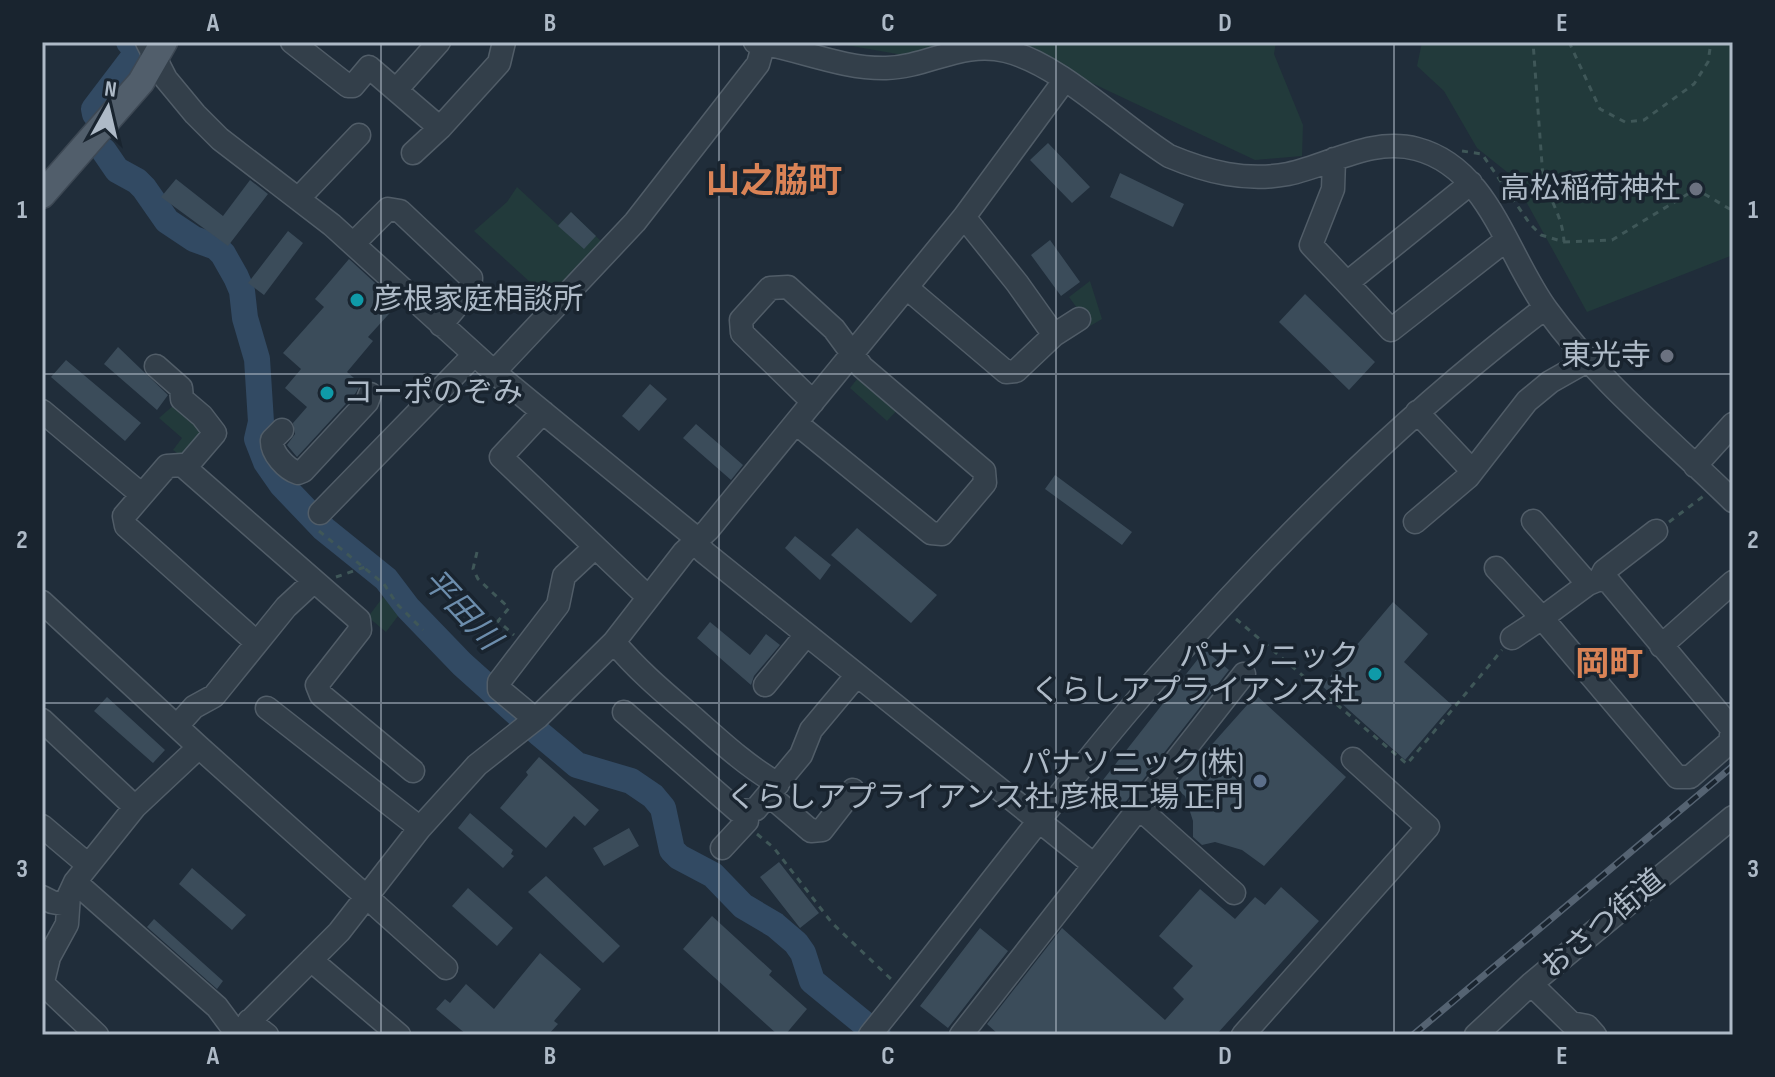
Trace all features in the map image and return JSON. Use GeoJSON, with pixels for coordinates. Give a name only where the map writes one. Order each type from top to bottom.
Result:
{"type":"FeatureCollection","features":[{"type":"Feature","properties":{"kind":"main road"},"geometry":{"type":"LineString","coordinates":[[42,195],[141,82],[156,47]]}},
{"type":"Feature","properties":{"kind":"street"},"geometry":{"type":"LineString","coordinates":[[292,42],[348,86],[353,86],[369,67],[440,128]]}},
{"type":"Feature","properties":{"kind":"street"},"geometry":{"type":"LineString","coordinates":[[396,90],[439,42]]}},
{"type":"Feature","properties":{"kind":"street"},"geometry":{"type":"LineString","coordinates":[[413,153],[499,63],[504,42]]}},
{"type":"Feature","properties":{"kind":"street"},"geometry":{"type":"LineString","coordinates":[[494,372],[635,222],[758,64],[759,43],[874,68],[912,65],[963,49],[1005,51],[1027,59],[1064,81],[1138,137],[1189,165],[1231,175],[1266,176],[1290,173],[1365,149],[1387,146],[1428,152],[1451,164],[1471,183],[1545,308],[1587,361],[1725,494]]}},
{"type":"Feature","properties":{"kind":"street"},"geometry":{"type":"LineString","coordinates":[[156,47],[166,79],[220,139],[298,199],[435,325],[646,496],[704,552],[1094,865]]}},
{"type":"Feature","properties":{"kind":"street"},"geometry":{"type":"LineString","coordinates":[[42,826],[81,873],[217,1007],[247,1031],[339,932],[420,828],[477,765],[530,722],[614,642],[964,217],[1064,81]]}},
{"type":"Feature","properties":{"kind":"street"},"geometry":{"type":"LineString","coordinates":[[298,199],[359,135]]}},
{"type":"Feature","properties":{"kind":"street"},"geometry":{"type":"LineString","coordinates":[[1334,159],[1333,189],[1311,245],[1391,330],[1506,240]]}},
{"type":"Feature","properties":{"kind":"street"},"geometry":{"type":"LineString","coordinates":[[1347,283],[1471,183]]}},
{"type":"Feature","properties":{"kind":"street"},"geometry":{"type":"LineString","coordinates":[[348,244],[388,209],[400,211],[471,278],[470,290],[435,325]]}},
{"type":"Feature","properties":{"kind":"street"},"geometry":{"type":"LineString","coordinates":[[964,217],[1054,335]]}},
{"type":"Feature","properties":{"kind":"street"},"geometry":{"type":"LineString","coordinates":[[796,423],[931,533],[942,534],[985,483],[984,471],[862,367],[834,329],[788,287],[770,288],[741,320],[742,333],[813,402]]}},
{"type":"Feature","properties":{"kind":"street"},"geometry":{"type":"LineString","coordinates":[[907,288],[1006,372],[1016,371],[1054,335],[1079,319]]}},
{"type":"Feature","properties":{"kind":"street"},"geometry":{"type":"LineString","coordinates":[[873,1032],[1135,703],[1223,608],[1347,477],[1488,351],[1545,308]]}},
{"type":"Feature","properties":{"kind":"street"},"geometry":{"type":"LineString","coordinates":[[317,520],[474,355]]}},
{"type":"Feature","properties":{"kind":"street"},"geometry":{"type":"LineString","coordinates":[[1415,522],[1468,477],[1527,401],[1550,382],[1587,361]]}},
{"type":"Feature","properties":{"kind":"street"},"geometry":{"type":"LineString","coordinates":[[156,366],[181,388],[182,399],[202,416],[215,433],[185,468]]}},
{"type":"Feature","properties":{"kind":"street"},"geometry":{"type":"LineString","coordinates":[[282,430],[272,440],[273,451],[291,471],[303,471],[367,402],[370,394]]}},
{"type":"Feature","properties":{"kind":"street"},"geometry":{"type":"LineString","coordinates":[[42,411],[142,495]]}},
{"type":"Feature","properties":{"kind":"street"},"geometry":{"type":"LineString","coordinates":[[543,412],[501,457],[648,597]]}},
{"type":"Feature","properties":{"kind":"street"},"geometry":{"type":"LineString","coordinates":[[1417,412],[1465,463],[1475,468]]}},
{"type":"Feature","properties":{"kind":"street"},"geometry":{"type":"LineString","coordinates":[[1695,466],[1733,424]]}},
{"type":"Feature","properties":{"kind":"street"},"geometry":{"type":"LineString","coordinates":[[257,643],[126,526],[124,516],[167,466],[182,465],[359,620],[360,630],[317,685],[321,695],[404,759]]}},
{"type":"Feature","properties":{"kind":"street"},"geometry":{"type":"LineString","coordinates":[[1496,568],[1677,777],[1690,777],[1730,742],[1732,729],[1609,582],[1594,581],[1533,521]]}},
{"type":"Feature","properties":{"kind":"street"},"geometry":{"type":"LineString","coordinates":[[1512,638],[1594,581],[1656,531]]}},
{"type":"Feature","properties":{"kind":"street"},"geometry":{"type":"LineString","coordinates":[[530,722],[499,689],[499,682],[558,605],[564,576],[595,547]]}},
{"type":"Feature","properties":{"kind":"street"},"geometry":{"type":"LineString","coordinates":[[1661,646],[1733,582]]}},
{"type":"Feature","properties":{"kind":"street"},"geometry":{"type":"LineString","coordinates":[[177,726],[194,707],[214,696],[286,607],[315,584]]}},
{"type":"Feature","properties":{"kind":"street"},"geometry":{"type":"LineString","coordinates":[[42,602],[446,968]]}},
{"type":"Feature","properties":{"kind":"street"},"geometry":{"type":"LineString","coordinates":[[765,685],[806,635]]}},
{"type":"Feature","properties":{"kind":"street"},"geometry":{"type":"LineString","coordinates":[[614,642],[633,666],[754,770],[811,831],[822,830],[853,790]]}},
{"type":"Feature","properties":{"kind":"street"},"geometry":{"type":"LineString","coordinates":[[966,1033],[1244,674]]}},
{"type":"Feature","properties":{"kind":"street"},"geometry":{"type":"LineString","coordinates":[[722,848],[801,755],[811,730],[857,675]]}},
{"type":"Feature","properties":{"kind":"street"},"geometry":{"type":"LineString","coordinates":[[267,708],[420,828]]}},
{"type":"Feature","properties":{"kind":"street"},"geometry":{"type":"LineString","coordinates":[[624,712],[746,817]]}},
{"type":"Feature","properties":{"kind":"street"},"geometry":{"type":"LineString","coordinates":[[42,720],[135,807]]}},
{"type":"Feature","properties":{"kind":"street"},"geometry":{"type":"LineString","coordinates":[[97,1035],[42,985],[49,957],[67,924],[68,905],[81,873],[135,807],[199,747]]}},
{"type":"Feature","properties":{"kind":"street"},"geometry":{"type":"LineString","coordinates":[[1243,1035],[1428,827],[1353,759]]}},
{"type":"Feature","properties":{"kind":"street"},"geometry":{"type":"LineString","coordinates":[[1139,808],[1234,893]]}},
{"type":"Feature","properties":{"kind":"street","name":"おさつ街道"},"geometry":{"type":"LineString","coordinates":[[1476,1035],[1531,984],[1733,817]]}},
{"type":"Feature","properties":{"kind":"street"},"geometry":{"type":"LineString","coordinates":[[42,897],[68,905]]}},
{"type":"Feature","properties":{"kind":"street"},"geometry":{"type":"LineString","coordinates":[[311,960],[399,1035]]}},
{"type":"Feature","properties":{"kind":"street"},"geometry":{"type":"LineString","coordinates":[[1531,984],[1571,1023],[1587,1026],[1595,1035]]}},
{"type":"Feature","properties":{"kind":"path"},"geometry":{"type":"LineString","coordinates":[[1533,42],[1543,178],[1563,224],[1564,242]]}},
{"type":"Feature","properties":{"kind":"path"},"geometry":{"type":"LineString","coordinates":[[1569,42],[1600,109],[1625,122],[1644,120],[1694,84],[1708,62],[1711,42]]}},
{"type":"Feature","properties":{"kind":"path"},"geometry":{"type":"LineString","coordinates":[[1428,152],[1457,150],[1482,154],[1530,224],[1541,235],[1564,242],[1612,240],[1696,189],[1733,211]]}},
{"type":"Feature","properties":{"kind":"path"},"geometry":{"type":"LineString","coordinates":[[1656,531],[1725,494]]}},
{"type":"Feature","properties":{"kind":"path"},"geometry":{"type":"LineString","coordinates":[[317,520],[384,584],[397,604],[423,630]]}},
{"type":"Feature","properties":{"kind":"path"},"geometry":{"type":"LineString","coordinates":[[477,552],[473,569],[478,579],[509,608],[498,621],[526,646]]}},
{"type":"Feature","properties":{"kind":"path"},"geometry":{"type":"LineString","coordinates":[[315,584],[365,567]]}},
{"type":"Feature","properties":{"kind":"path"},"geometry":{"type":"LineString","coordinates":[[1223,608],[1407,764],[1512,638]]}},
{"type":"Feature","properties":{"kind":"path"},"geometry":{"type":"LineString","coordinates":[[746,817],[832,923],[904,992]]}},
{"type":"Feature","properties":{"kind":"green space"},"geometry":{"type":"Polygon","coordinates":[[[829,42],[977,42],[903,55],[829,42]]]}},
{"type":"Feature","properties":{"kind":"green space"},"geometry":{"type":"Polygon","coordinates":[[[1005,42],[1276,42],[1274,54],[1303,125],[1302,156],[1255,160],[1005,42]]]}},
{"type":"Feature","properties":{"kind":"green space"},"geometry":{"type":"Polygon","coordinates":[[[1422,42],[1733,42],[1733,255],[1587,312],[1512,176],[1477,148],[1444,91],[1417,66],[1422,42]]]}},
{"type":"Feature","properties":{"kind":"green space"},"geometry":{"type":"Polygon","coordinates":[[[517,187],[558,225],[571,212],[608,248],[553,303],[474,231],[507,202],[517,187]]]}},
{"type":"Feature","properties":{"kind":"green space"},"geometry":{"type":"Polygon","coordinates":[[[1090,281],[1102,319],[1090,326],[1069,297],[1090,281]]]}},
{"type":"Feature","properties":{"kind":"green space"},"geometry":{"type":"Polygon","coordinates":[[[861,374],[900,407],[887,421],[850,388],[861,374]]]}},
{"type":"Feature","properties":{"kind":"green space"},"geometry":{"type":"Polygon","coordinates":[[[174,405],[206,433],[189,453],[173,450],[182,438],[159,418],[174,405]]]}},
{"type":"Feature","properties":{"kind":"green space"},"geometry":{"type":"Polygon","coordinates":[[[386,593],[401,612],[386,632],[368,617],[386,593]]]}},
{"type":"Feature","properties":{"kind":"building"},"geometry":{"type":"Polygon","coordinates":[[[1048,143],[1090,187],[1072,203],[1030,160],[1048,143]]]}},
{"type":"Feature","properties":{"kind":"building"},"geometry":{"type":"Polygon","coordinates":[[[1120,173],[1184,204],[1173,227],[1110,197],[1120,173]]]}},
{"type":"Feature","properties":{"kind":"building"},"geometry":{"type":"Polygon","coordinates":[[[176,179],[223,216],[250,180],[268,194],[228,246],[161,197],[176,179]]]}},
{"type":"Feature","properties":{"kind":"building"},"geometry":{"type":"Polygon","coordinates":[[[571,212],[596,236],[584,249],[558,226],[571,212]]]}},
{"type":"Feature","properties":{"kind":"building"},"geometry":{"type":"Polygon","coordinates":[[[288,231],[303,243],[264,295],[248,283],[288,231]]]}},
{"type":"Feature","properties":{"kind":"building"},"geometry":{"type":"Polygon","coordinates":[[[1050,240],[1080,282],[1061,296],[1031,255],[1050,240]]]}},
{"type":"Feature","properties":{"kind":"building"},"geometry":{"type":"Polygon","coordinates":[[[349,259],[398,304],[368,337],[373,341],[347,372],[361,384],[355,394],[297,457],[287,445],[295,434],[293,423],[307,407],[285,388],[301,369],[283,353],[324,307],[315,299],[349,259]]]}},
{"type":"Feature","properties":{"kind":"building"},"geometry":{"type":"Polygon","coordinates":[[[1305,294],[1375,362],[1349,390],[1279,322],[1305,294]]]}},
{"type":"Feature","properties":{"kind":"building"},"geometry":{"type":"Polygon","coordinates":[[[118,347],[168,395],[157,410],[104,364],[118,347]]]}},
{"type":"Feature","properties":{"kind":"building"},"geometry":{"type":"Polygon","coordinates":[[[66,360],[141,423],[125,441],[51,377],[66,360]]]}},
{"type":"Feature","properties":{"kind":"building"},"geometry":{"type":"Polygon","coordinates":[[[650,384],[667,399],[639,431],[622,416],[650,384]]]}},
{"type":"Feature","properties":{"kind":"building"},"geometry":{"type":"Polygon","coordinates":[[[696,424],[743,465],[731,480],[683,438],[696,424]]]}},
{"type":"Feature","properties":{"kind":"building"},"geometry":{"type":"Polygon","coordinates":[[[1055,475],[1132,532],[1122,545],[1045,489],[1055,475]]]}},
{"type":"Feature","properties":{"kind":"building"},"geometry":{"type":"Polygon","coordinates":[[[857,528],[937,595],[911,623],[831,555],[857,528]]]}},
{"type":"Feature","properties":{"kind":"building"},"geometry":{"type":"Polygon","coordinates":[[[795,536],[831,565],[820,580],[785,548],[795,536]]]}},
{"type":"Feature","properties":{"kind":"building","name":"パナソニック くらしアプライアンス社"},"geometry":{"type":"Polygon","coordinates":[[[1393,602],[1428,634],[1404,662],[1452,705],[1405,760],[1322,686],[1393,602]]]}},
{"type":"Feature","properties":{"kind":"building"},"geometry":{"type":"Polygon","coordinates":[[[710,622],[750,655],[766,634],[780,645],[754,676],[751,685],[697,638],[710,622]]]}},
{"type":"Feature","properties":{"kind":"building"},"geometry":{"type":"Polygon","coordinates":[[[1205,650],[1229,670],[1124,804],[1099,785],[1205,650]]]}},
{"type":"Feature","properties":{"kind":"building","name":"パナソニック(株) くらしアプライアンス社 彦根工場 正門"},"geometry":{"type":"Polygon","coordinates":[[[1256,695],[1346,777],[1264,866],[1242,850],[1215,842],[1202,845],[1193,837],[1193,821],[1185,796],[1174,787],[1256,695]]]}},
{"type":"Feature","properties":{"kind":"building"},"geometry":{"type":"Polygon","coordinates":[[[107,697],[165,750],[153,763],[94,711],[107,697]]]}},
{"type":"Feature","properties":{"kind":"building"},"geometry":{"type":"Polygon","coordinates":[[[539,757],[599,810],[585,826],[574,816],[546,848],[500,808],[539,757]]]}},
{"type":"Feature","properties":{"kind":"building"},"geometry":{"type":"Polygon","coordinates":[[[470,813],[513,850],[511,854],[514,856],[503,868],[458,828],[470,813]]]}},
{"type":"Feature","properties":{"kind":"building"},"geometry":{"type":"Polygon","coordinates":[[[629,828],[639,846],[604,866],[593,848],[629,828]]]}},
{"type":"Feature","properties":{"kind":"building"},"geometry":{"type":"Polygon","coordinates":[[[779,862],[819,913],[800,928],[760,877],[779,862]]]}},
{"type":"Feature","properties":{"kind":"building"},"geometry":{"type":"Polygon","coordinates":[[[192,868],[246,915],[232,930],[179,884],[192,868]]]}},
{"type":"Feature","properties":{"kind":"building"},"geometry":{"type":"Polygon","coordinates":[[[546,876],[620,946],[603,963],[528,892],[546,876]]]}},
{"type":"Feature","properties":{"kind":"building"},"geometry":{"type":"Polygon","coordinates":[[[1281,887],[1319,921],[1216,1035],[999,1035],[987,1024],[1062,928],[1165,1020],[1184,999],[1173,988],[1193,966],[1159,936],[1200,889],[1235,919],[1255,897],[1265,905],[1281,887]]]}},
{"type":"Feature","properties":{"kind":"building"},"geometry":{"type":"Polygon","coordinates":[[[468,888],[513,928],[497,946],[452,906],[468,888]]]}},
{"type":"Feature","properties":{"kind":"building"},"geometry":{"type":"Polygon","coordinates":[[[712,916],[772,971],[769,975],[807,1009],[785,1035],[778,1035],[683,949],[712,916]]]}},
{"type":"Feature","properties":{"kind":"building"},"geometry":{"type":"Polygon","coordinates":[[[154,919],[223,981],[217,989],[147,927],[154,919]]]}},
{"type":"Feature","properties":{"kind":"building"},"geometry":{"type":"Polygon","coordinates":[[[980,928],[1008,951],[948,1028],[920,1006],[980,928]]]}},
{"type":"Feature","properties":{"kind":"building"},"geometry":{"type":"Polygon","coordinates":[[[540,953],[581,989],[554,1021],[558,1024],[548,1035],[467,1035],[436,1009],[445,999],[450,1003],[466,984],[494,1009],[540,953]]]}},
{"type":"Feature","properties":{"kind":"waterway","name":"平田川"},"geometry":{"type":"LineString","coordinates":[[95,114],[94,109],[135,55],[136,50],[129,42]]}},
{"type":"Feature","properties":{"kind":"waterway","name":"平田川"},"geometry":{"type":"LineString","coordinates":[[104,151],[117,170],[144,188],[167,221],[194,239],[216,247],[236,277],[257,359],[261,422],[257,439],[266,462],[282,485],[324,529],[386,579],[408,608],[462,664],[540,734],[577,765],[631,781],[653,796],[663,808],[672,850],[713,875],[743,906],[775,925],[796,943],[803,953],[812,981],[878,1035]]}},
{"type":"Feature","properties":{"kind":"railway"},"geometry":{"type":"LineString","coordinates":[[1413,1035],[1733,766]]}},
{"type":"Feature","properties":{"kind":"place","name":"高松稲荷神社"},"geometry":{"type":"Point","coordinates":[1696,189]}},
{"type":"Feature","properties":{"kind":"place","name":"彦根家庭相談所"},"geometry":{"type":"Point","coordinates":[357,300]}},
{"type":"Feature","properties":{"kind":"place","name":"東光寺"},"geometry":{"type":"Point","coordinates":[1667,356]}},
{"type":"Feature","properties":{"kind":"place","name":"コーポのぞみ"},"geometry":{"type":"Point","coordinates":[327,393]}},
{"type":"Feature","properties":{"kind":"place","name":"パナソニック くらしアプライアンス社"},"geometry":{"type":"Point","coordinates":[1375,674]}},
{"type":"Feature","properties":{"kind":"place","name":"パナソニック(株) くらしアプライアンス社 彦根工場 正門"},"geometry":{"type":"Point","coordinates":[1260,781]}},
{"type":"Feature","properties":{"kind":"district","name":"山之脇町"},"geometry":{"type":"Point","coordinates":[774,181]}},
{"type":"Feature","properties":{"kind":"district","name":"岡町"},"geometry":{"type":"Point","coordinates":[1609,664]}}]}
